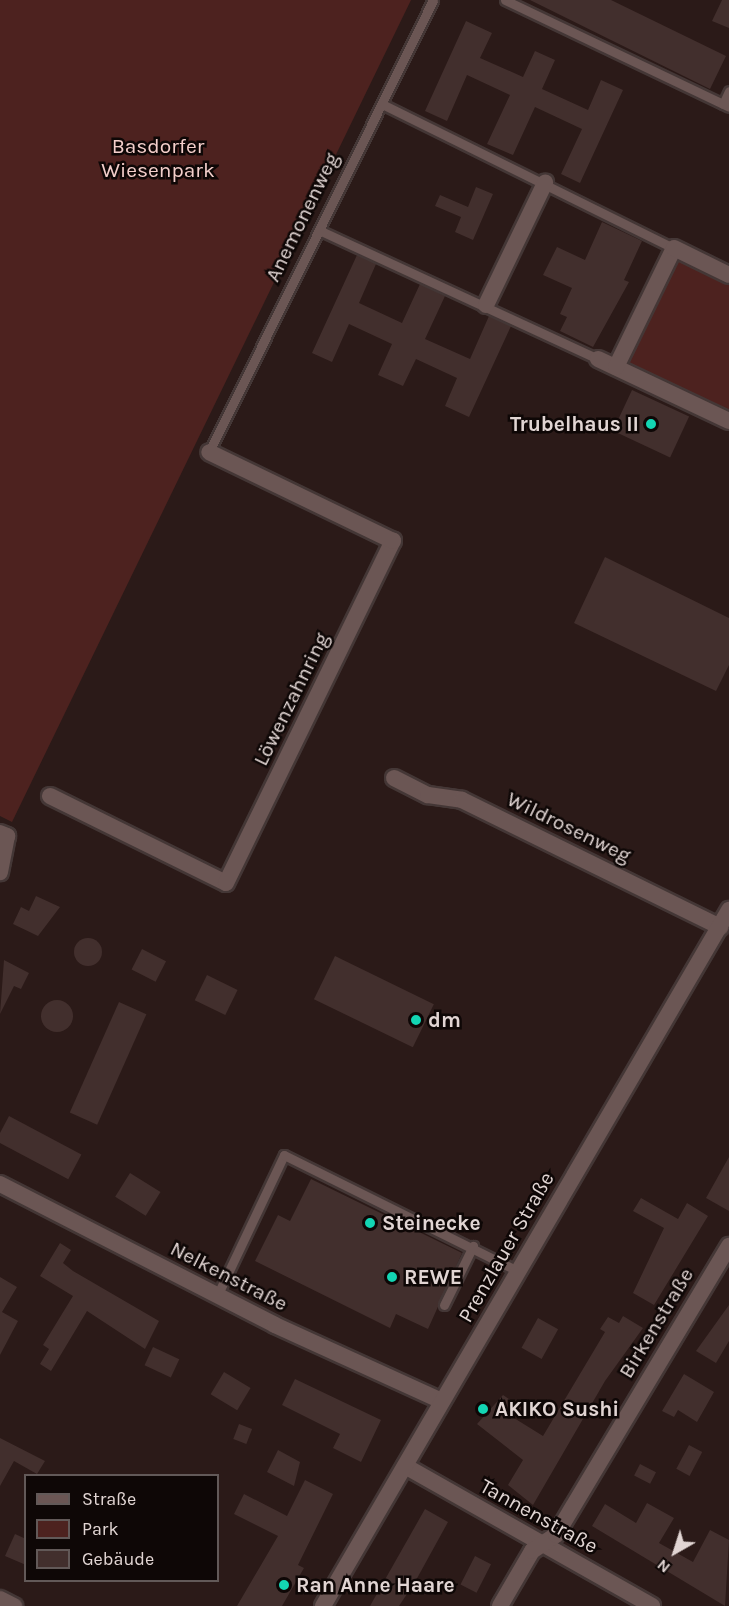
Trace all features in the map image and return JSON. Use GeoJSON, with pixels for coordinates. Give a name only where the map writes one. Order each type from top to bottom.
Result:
{"type":"FeatureCollection","features":[{"type":"Feature","properties":{"kind":"street"},"geometry":{"type":"LineString","coordinates":[[486,305],[545,183]]}},
{"type":"Feature","properties":{"kind":"street"},"geometry":{"type":"LineString","coordinates":[[616,367],[674,248],[729,275]]}},
{"type":"Feature","properties":{"kind":"street"},"geometry":{"type":"LineString","coordinates":[[598,359],[729,421]]}},
{"type":"Feature","properties":{"kind":"street","name":"Löwenzahnring"},"geometry":{"type":"LineString","coordinates":[[50,796],[226,883],[393,541],[209,452]]}},
{"type":"Feature","properties":{"kind":"street","name":"Wildrosenweg"},"geometry":{"type":"LineString","coordinates":[[394,778],[428,795],[462,800],[720,927]]}},
{"type":"Feature","properties":{"kind":"street"},"geometry":{"type":"LineString","coordinates":[[0,872],[3,835]]}},
{"type":"Feature","properties":{"kind":"street","name":"Prenzlauer Straße"},"geometry":{"type":"LineString","coordinates":[[323,1606],[729,910]]}},
{"type":"Feature","properties":{"kind":"street","name":"Nelkenstraße"},"geometry":{"type":"LineString","coordinates":[[0,1184],[217,1296],[442,1401]]}},
{"type":"Feature","properties":{"kind":"street","name":"Birkenstraße"},"geometry":{"type":"LineString","coordinates":[[500,1606],[532,1551],[556,1535],[729,1246]]}},
{"type":"Feature","properties":{"kind":"street","name":"Tannenstraße"},"geometry":{"type":"LineString","coordinates":[[405,1466],[652,1606]]}},
{"type":"Feature","properties":{"kind":"street"},"geometry":{"type":"LineString","coordinates":[[0,1599],[14,1606]]}},
{"type":"Feature","properties":{"kind":"lane","name":"Anemonenweg"},"geometry":{"type":"LineString","coordinates":[[209,452],[321,231],[433,0]]}},
{"type":"Feature","properties":{"kind":"lane"},"geometry":{"type":"LineString","coordinates":[[505,0],[726,105],[729,91]]}},
{"type":"Feature","properties":{"kind":"lane"},"geometry":{"type":"LineString","coordinates":[[382,104],[674,248]]}},
{"type":"Feature","properties":{"kind":"lane"},"geometry":{"type":"LineString","coordinates":[[321,231],[486,305],[598,359]]}},
{"type":"Feature","properties":{"kind":"lane"},"geometry":{"type":"LineString","coordinates":[[217,1296],[284,1155],[473,1246],[518,1271]]}},
{"type":"Feature","properties":{"kind":"lane"},"geometry":{"type":"LineString","coordinates":[[444,1305],[473,1246]]}},
{"type":"Feature","properties":{"kind":"green space","name":"Basdorfer Wiesenpark"},"geometry":{"type":"Polygon","coordinates":[[[0,0],[411,0],[12,822],[0,816],[0,0]]]}},
{"type":"Feature","properties":{"kind":"green space"},"geometry":{"type":"Polygon","coordinates":[[[679,258],[729,283],[729,415],[626,365],[679,258]]]}},
{"type":"Feature","properties":{"kind":"building"},"geometry":{"type":"Polygon","coordinates":[[[530,0],[611,0],[726,56],[710,89],[530,0]]]}},
{"type":"Feature","properties":{"kind":"building"},"geometry":{"type":"Polygon","coordinates":[[[722,0],[729,0],[729,28],[712,21],[722,0]]]}},
{"type":"Feature","properties":{"kind":"building"},"geometry":{"type":"Polygon","coordinates":[[[466,21],[492,33],[480,58],[523,77],[535,51],[555,60],[542,89],[588,110],[601,80],[623,90],[580,183],[561,174],[582,129],[535,107],[513,155],[487,144],[510,95],[467,75],[447,121],[425,111],[466,21]]]}},
{"type":"Feature","properties":{"kind":"building"},"geometry":{"type":"Polygon","coordinates":[[[476,187],[493,194],[473,240],[455,232],[461,217],[435,206],[440,195],[468,207],[476,187]]]}},
{"type":"Feature","properties":{"kind":"building"},"geometry":{"type":"Polygon","coordinates":[[[602,222],[642,241],[624,280],[629,282],[593,347],[560,331],[567,317],[560,314],[572,288],[543,275],[557,247],[585,260],[602,222]]]}},
{"type":"Feature","properties":{"kind":"building"},"geometry":{"type":"Polygon","coordinates":[[[357,255],[376,264],[359,303],[402,323],[420,284],[445,296],[425,339],[470,359],[489,316],[511,326],[469,417],[445,406],[457,378],[416,359],[403,386],[378,375],[392,344],[349,324],[332,362],[312,353],[357,255]]]}},
{"type":"Feature","properties":{"kind":"building","name":"Trubelhaus II"},"geometry":{"type":"Polygon","coordinates":[[[632,390],[689,417],[670,457],[613,431],[632,390]]]}},
{"type":"Feature","properties":{"kind":"building"},"geometry":{"type":"Polygon","coordinates":[[[605,557],[729,618],[729,665],[716,691],[574,623],[605,557]]]}},
{"type":"Feature","properties":{"kind":"building"},"geometry":{"type":"Polygon","coordinates":[[[36,896],[60,907],[38,936],[13,924],[21,907],[29,911],[36,896]]]}},
{"type":"Feature","properties":{"kind":"building"},"geometry":{"type":"Polygon","coordinates":[[[88,938],[98,942],[102,952],[98,962],[88,966],[78,962],[74,952],[78,942],[88,938]]]}},
{"type":"Feature","properties":{"kind":"building"},"geometry":{"type":"Polygon","coordinates":[[[142,949],[166,961],[156,982],[132,969],[142,949]]]}},
{"type":"Feature","properties":{"kind":"building"},"geometry":{"type":"Polygon","coordinates":[[[335,956],[434,1004],[413,1047],[314,999],[335,956]]]}},
{"type":"Feature","properties":{"kind":"building"},"geometry":{"type":"Polygon","coordinates":[[[4,960],[29,973],[21,989],[14,986],[0,1014],[4,960]]]}},
{"type":"Feature","properties":{"kind":"building"},"geometry":{"type":"Polygon","coordinates":[[[207,975],[238,990],[225,1015],[195,1000],[207,975]]]}},
{"type":"Feature","properties":{"kind":"building"},"geometry":{"type":"Polygon","coordinates":[[[57,1000],[68,1005],[73,1016],[68,1027],[57,1032],[46,1027],[41,1016],[46,1005],[57,1000]]]}},
{"type":"Feature","properties":{"kind":"building"},"geometry":{"type":"Polygon","coordinates":[[[119,1002],[146,1014],[97,1125],[70,1113],[119,1002]]]}},
{"type":"Feature","properties":{"kind":"building"},"geometry":{"type":"Polygon","coordinates":[[[9,1116],[81,1154],[68,1179],[0,1143],[0,1133],[9,1116]]]}},
{"type":"Feature","properties":{"kind":"building"},"geometry":{"type":"Polygon","coordinates":[[[729,1157],[729,1211],[706,1198],[729,1157]]]}},
{"type":"Feature","properties":{"kind":"building"},"geometry":{"type":"Polygon","coordinates":[[[130,1173],[161,1192],[146,1216],[115,1197],[130,1173]]]}},
{"type":"Feature","properties":{"kind":"building"},"geometry":{"type":"Polygon","coordinates":[[[311,1179],[462,1253],[428,1329],[396,1314],[390,1328],[255,1261],[278,1215],[290,1221],[311,1179]]]}},
{"type":"Feature","properties":{"kind":"building"},"geometry":{"type":"Polygon","coordinates":[[[641,1198],[678,1219],[687,1203],[708,1216],[654,1305],[633,1293],[664,1228],[633,1211],[641,1198]]]}},
{"type":"Feature","properties":{"kind":"building"},"geometry":{"type":"Polygon","coordinates":[[[60,1243],[71,1250],[63,1263],[73,1271],[159,1321],[145,1349],[87,1311],[51,1371],[40,1364],[49,1349],[43,1345],[73,1296],[40,1276],[60,1243]]]}},
{"type":"Feature","properties":{"kind":"building"},"geometry":{"type":"Polygon","coordinates":[[[0,1277],[17,1287],[2,1312],[18,1321],[0,1355],[0,1277]]]}},
{"type":"Feature","properties":{"kind":"building"},"geometry":{"type":"Polygon","coordinates":[[[729,1305],[729,1341],[716,1363],[696,1351],[729,1305]]]}},
{"type":"Feature","properties":{"kind":"building"},"geometry":{"type":"Polygon","coordinates":[[[623,1316],[643,1328],[605,1381],[533,1505],[508,1485],[523,1460],[477,1424],[503,1395],[521,1407],[514,1418],[543,1436],[605,1332],[600,1329],[608,1317],[619,1323],[623,1316]]]}},
{"type":"Feature","properties":{"kind":"building"},"geometry":{"type":"Polygon","coordinates":[[[538,1318],[558,1329],[542,1359],[522,1348],[538,1318]]]}},
{"type":"Feature","properties":{"kind":"building"},"geometry":{"type":"Polygon","coordinates":[[[153,1347],[179,1359],[171,1377],[145,1365],[153,1347]]]}},
{"type":"Feature","properties":{"kind":"building"},"geometry":{"type":"Polygon","coordinates":[[[224,1372],[251,1388],[237,1410],[211,1394],[224,1372]]]}},
{"type":"Feature","properties":{"kind":"building"},"geometry":{"type":"Polygon","coordinates":[[[684,1374],[714,1392],[697,1422],[678,1410],[674,1417],[662,1411],[684,1374]]]}},
{"type":"Feature","properties":{"kind":"building"},"geometry":{"type":"Polygon","coordinates":[[[295,1379],[381,1420],[361,1462],[333,1448],[340,1434],[282,1405],[295,1379]]]}},
{"type":"Feature","properties":{"kind":"building"},"geometry":{"type":"Polygon","coordinates":[[[239,1424],[252,1429],[246,1444],[233,1439],[239,1424]]]}},
{"type":"Feature","properties":{"kind":"building"},"geometry":{"type":"Polygon","coordinates":[[[0,1438],[45,1461],[37,1474],[14,1461],[0,1486],[0,1438]]]}},
{"type":"Feature","properties":{"kind":"building"},"geometry":{"type":"Polygon","coordinates":[[[689,1445],[702,1452],[690,1476],[676,1469],[689,1445]]]}},
{"type":"Feature","properties":{"kind":"building"},"geometry":{"type":"Polygon","coordinates":[[[278,1450],[300,1462],[294,1486],[267,1472],[278,1450]]]}},
{"type":"Feature","properties":{"kind":"building"},"geometry":{"type":"Polygon","coordinates":[[[640,1464],[656,1472],[650,1484],[634,1476],[640,1464]]]}},
{"type":"Feature","properties":{"kind":"building"},"geometry":{"type":"Polygon","coordinates":[[[305,1480],[333,1494],[298,1565],[304,1568],[282,1606],[237,1606],[278,1536],[234,1514],[244,1494],[287,1516],[305,1480]]]}},
{"type":"Feature","properties":{"kind":"building"},"geometry":{"type":"Polygon","coordinates":[[[647,1503],[674,1518],[659,1543],[693,1562],[710,1530],[729,1540],[725,1606],[592,1526],[605,1504],[636,1523],[647,1503]]]}},
{"type":"Feature","properties":{"kind":"building"},"geometry":{"type":"Polygon","coordinates":[[[425,1509],[448,1522],[415,1582],[399,1606],[370,1606],[425,1509]]]}},
{"type":"Feature","properties":{"kind":"building"},"geometry":{"type":"Polygon","coordinates":[[[15,1534],[24,1538],[24,1564],[5,1556],[15,1534]]]}},
{"type":"Feature","properties":{"kind":"building"},"geometry":{"type":"Polygon","coordinates":[[[475,1556],[491,1564],[477,1593],[460,1585],[475,1556]]]}},
{"type":"Feature","properties":{"kind":"place","name":"Trubelhaus II"},"geometry":{"type":"Point","coordinates":[651,424]}},
{"type":"Feature","properties":{"kind":"place","name":"dm"},"geometry":{"type":"Point","coordinates":[416,1020]}},
{"type":"Feature","properties":{"kind":"place","name":"Steinecke"},"geometry":{"type":"Point","coordinates":[370,1223]}},
{"type":"Feature","properties":{"kind":"place","name":"REWE"},"geometry":{"type":"Point","coordinates":[392,1277]}},
{"type":"Feature","properties":{"kind":"place","name":"AKIKO Sushi"},"geometry":{"type":"Point","coordinates":[483,1409]}},
{"type":"Feature","properties":{"kind":"place","name":"Ran Anne Haare"},"geometry":{"type":"Point","coordinates":[284,1585]}}]}
